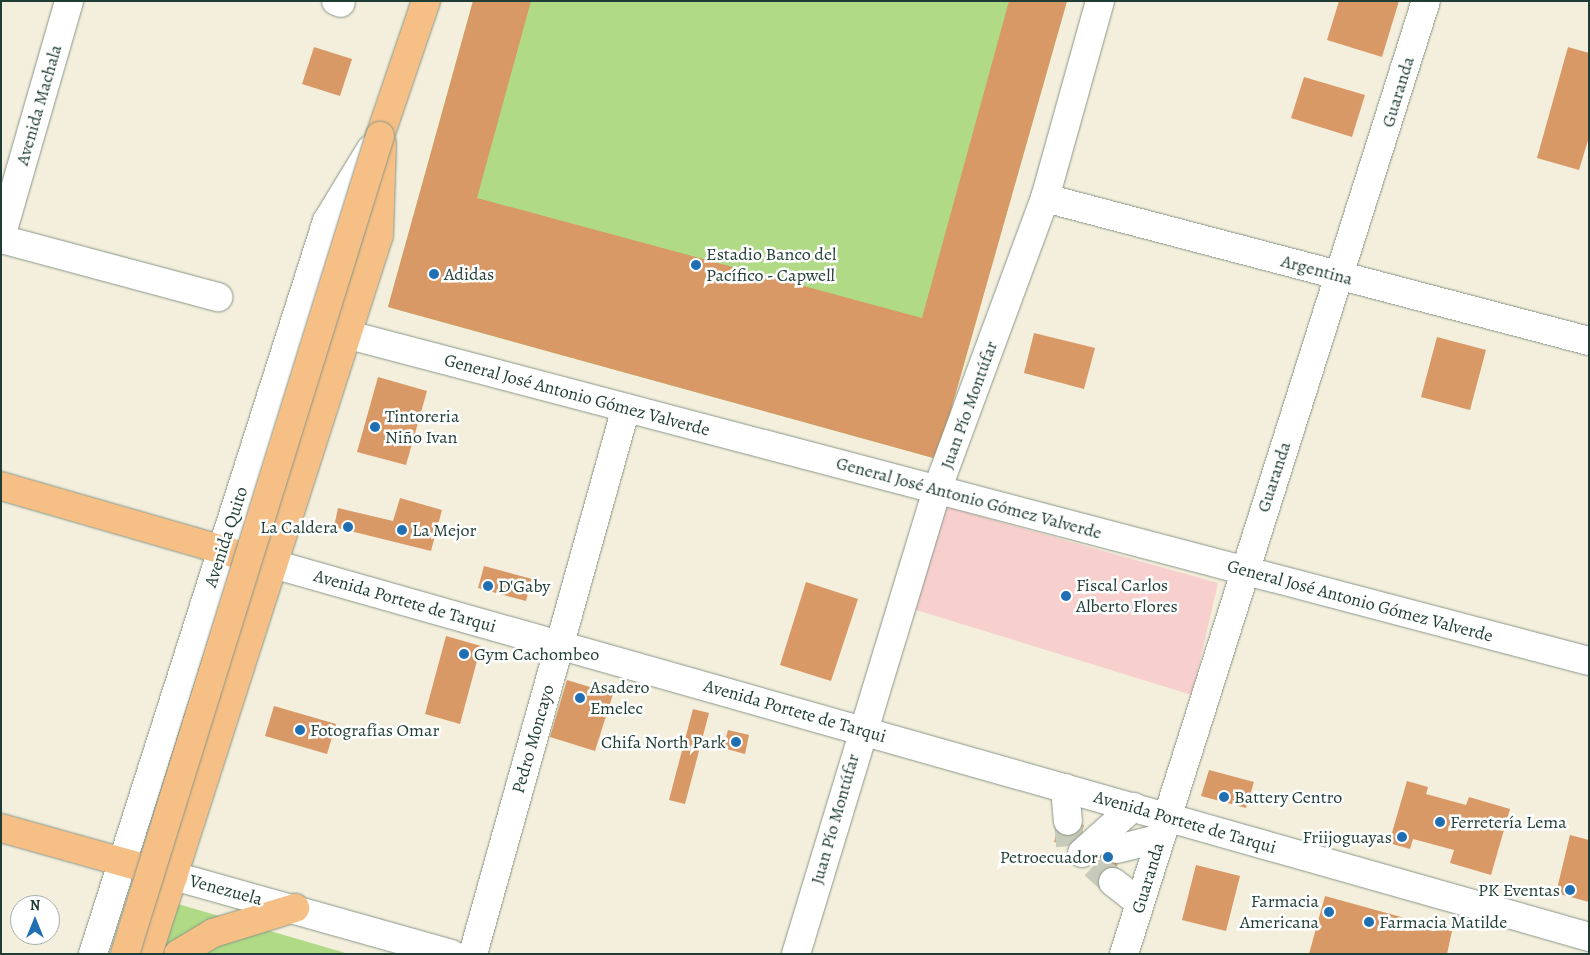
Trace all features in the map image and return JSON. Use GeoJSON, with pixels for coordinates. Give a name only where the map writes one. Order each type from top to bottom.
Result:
{"type":"FeatureCollection","features":[{"type":"Feature","properties":{"kind":"main road","name":"Avenida Quito"},"geometry":{"type":"LineString","coordinates":[[125,954],[381,133],[426,1]]}},
{"type":"Feature","properties":{"kind":"main road","name":"Avenida Quito"},"geometry":{"type":"LineString","coordinates":[[148,954],[379,235],[381,133]]}},
{"type":"Feature","properties":{"kind":"main road","name":"Avenida Portete de Tarqui"},"geometry":{"type":"LineString","coordinates":[[1,486],[273,564]]}},
{"type":"Feature","properties":{"kind":"main road","name":"Venezuela"},"geometry":{"type":"LineString","coordinates":[[1,828],[174,876]]}},
{"type":"Feature","properties":{"kind":"main road"},"geometry":{"type":"LineString","coordinates":[[178,954],[213,933],[295,908]]}},
{"type":"Feature","properties":{"kind":"street","name":"Avenida Machala"},"geometry":{"type":"LineString","coordinates":[[1,238],[69,1]]}},
{"type":"Feature","properties":{"kind":"street","name":"Juan Pío Montúfar"},"geometry":{"type":"LineString","coordinates":[[796,954],[861,730],[938,490],[1045,198],[1100,1]]}},
{"type":"Feature","properties":{"kind":"street","name":"Guaranda"},"geometry":{"type":"LineString","coordinates":[[1124,954],[1243,570],[1340,276],[1426,1]]}},
{"type":"Feature","properties":{"kind":"street","name":"Avenida Quito"},"geometry":{"type":"LineString","coordinates":[[93,954],[327,221],[381,133]]}},
{"type":"Feature","properties":{"kind":"street","name":"Argentina"},"geometry":{"type":"LineString","coordinates":[[1045,198],[1589,341]]}},
{"type":"Feature","properties":{"kind":"street"},"geometry":{"type":"LineString","coordinates":[[1,238],[218,297]]}},
{"type":"Feature","properties":{"kind":"street","name":"General José Antonio Gómez Valverde"},"geometry":{"type":"LineString","coordinates":[[348,335],[1589,661]]}},
{"type":"Feature","properties":{"kind":"street","name":"Pedro Moncayo"},"geometry":{"type":"LineString","coordinates":[[473,954],[626,408]]}},
{"type":"Feature","properties":{"kind":"street","name":"Avenida Portete de Tarqui"},"geometry":{"type":"LineString","coordinates":[[273,564],[1133,807],[1164,828],[1589,937]]}},
{"type":"Feature","properties":{"kind":"street"},"geometry":{"type":"LineString","coordinates":[[1064,788],[1085,854],[1140,903]]}},
{"type":"Feature","properties":{"kind":"street"},"geometry":{"type":"LineString","coordinates":[[1085,854],[1133,807]]}},
{"type":"Feature","properties":{"kind":"street"},"geometry":{"type":"LineString","coordinates":[[1117,849],[1164,828]]}},
{"type":"Feature","properties":{"kind":"street","name":"Venezuela"},"geometry":{"type":"LineString","coordinates":[[174,876],[295,908],[451,954]]}},
{"type":"Feature","properties":{"kind":"shaded area","name":"Fiscal Carlos Alberto Flores"},"geometry":{"type":"Polygon","coordinates":[[[943,506],[1218,583],[1192,695],[913,609],[943,506]]]}},
{"type":"Feature","properties":{"kind":"green space","name":"Estadio Banco del Pacífico - Capwell"},"geometry":{"type":"Polygon","coordinates":[[[473,1],[1067,1],[937,459],[388,307],[473,1]]]}},
{"type":"Feature","properties":{"kind":"green space"},"geometry":{"type":"Polygon","coordinates":[[[178,904],[349,954],[162,954],[178,904]]]}},
{"type":"Feature","properties":{"kind":"building"},"geometry":{"type":"Polygon","coordinates":[[[473,1],[531,1],[477,198],[922,318],[1009,1],[1067,1],[937,459],[388,307],[473,1]]]}},
{"type":"Feature","properties":{"kind":"building"},"geometry":{"type":"Polygon","coordinates":[[[1339,1],[1399,1],[1382,57],[1327,40],[1339,1]]]}},
{"type":"Feature","properties":{"kind":"building"},"geometry":{"type":"Polygon","coordinates":[[[314,47],[352,59],[340,96],[302,84],[314,47]]]}},
{"type":"Feature","properties":{"kind":"building"},"geometry":{"type":"Polygon","coordinates":[[[1568,47],[1589,53],[1589,137],[1579,170],[1537,158],[1568,47]]]}},
{"type":"Feature","properties":{"kind":"building"},"geometry":{"type":"Polygon","coordinates":[[[1304,77],[1365,95],[1352,137],[1291,118],[1304,77]]]}},
{"type":"Feature","properties":{"kind":"building"},"geometry":{"type":"Polygon","coordinates":[[[1034,333],[1095,348],[1084,389],[1024,373],[1034,333]]]}},
{"type":"Feature","properties":{"kind":"building"},"geometry":{"type":"Polygon","coordinates":[[[1437,337],[1486,350],[1470,410],[1421,397],[1437,337]]]}},
{"type":"Feature","properties":{"kind":"building"},"geometry":{"type":"Polygon","coordinates":[[[378,377],[427,391],[406,465],[357,452],[378,377]]]}},
{"type":"Feature","properties":{"kind":"building"},"geometry":{"type":"Polygon","coordinates":[[[400,498],[442,510],[431,551],[334,527],[338,508],[393,521],[400,498]]]}},
{"type":"Feature","properties":{"kind":"building"},"geometry":{"type":"Polygon","coordinates":[[[484,566],[532,579],[526,601],[478,588],[484,566]]]}},
{"type":"Feature","properties":{"kind":"building"},"geometry":{"type":"Polygon","coordinates":[[[806,582],[858,599],[831,681],[780,665],[806,582]]]}},
{"type":"Feature","properties":{"kind":"building"},"geometry":{"type":"Polygon","coordinates":[[[446,636],[481,646],[460,724],[425,714],[446,636]]]}},
{"type":"Feature","properties":{"kind":"building"},"geometry":{"type":"Polygon","coordinates":[[[567,680],[613,694],[595,751],[550,737],[567,680]]]}},
{"type":"Feature","properties":{"kind":"building","name":"Fotografías Omar"},"geometry":{"type":"Polygon","coordinates":[[[274,706],[336,724],[327,754],[265,736],[274,706]]]}},
{"type":"Feature","properties":{"kind":"building"},"geometry":{"type":"Polygon","coordinates":[[[693,709],[709,713],[685,804],[669,800],[693,709]]]}},
{"type":"Feature","properties":{"kind":"building","name":"Chifa North Park"},"geometry":{"type":"Polygon","coordinates":[[[728,730],[749,735],[745,754],[723,748],[728,730]]]}},
{"type":"Feature","properties":{"kind":"building"},"geometry":{"type":"Polygon","coordinates":[[[1209,770],[1254,782],[1246,808],[1201,796],[1209,770]]]}},
{"type":"Feature","properties":{"kind":"building"},"geometry":{"type":"Polygon","coordinates":[[[1407,781],[1428,787],[1426,794],[1466,805],[1469,797],[1510,809],[1491,875],[1450,863],[1454,850],[1413,839],[1410,849],[1389,843],[1407,781]]]}},
{"type":"Feature","properties":{"kind":"building","name":"Petroecuador"},"geometry":{"type":"Polygon","coordinates":[[[1060,819],[1084,825],[1078,848],[1054,842],[1060,819]]]}},
{"type":"Feature","properties":{"kind":"building"},"geometry":{"type":"Polygon","coordinates":[[[1570,835],[1589,840],[1589,902],[1556,893],[1570,835]]]}},
{"type":"Feature","properties":{"kind":"building","name":"Petroecuador"},"geometry":{"type":"Polygon","coordinates":[[[1100,844],[1121,850],[1113,882],[1091,877],[1100,844]]]}},
{"type":"Feature","properties":{"kind":"building"},"geometry":{"type":"Polygon","coordinates":[[[1196,865],[1240,876],[1226,931],[1182,920],[1196,865]]]}},
{"type":"Feature","properties":{"kind":"building"},"geometry":{"type":"Polygon","coordinates":[[[1325,896],[1452,931],[1447,954],[1309,954],[1325,896]]]}},
{"type":"Feature","properties":{"kind":"tunnel"},"geometry":{"type":"LineString","coordinates":[[1068,821],[1070,846]]}},
{"type":"Feature","properties":{"kind":"tunnel"},"geometry":{"type":"LineString","coordinates":[[1094,865],[1113,882]]}},
{"type":"Feature","properties":{"kind":"place","name":"Estadio Banco del Pacífico - Capwell"},"geometry":{"type":"Point","coordinates":[696,265]}},
{"type":"Feature","properties":{"kind":"place","name":"Adidas"},"geometry":{"type":"Point","coordinates":[434,274]}},
{"type":"Feature","properties":{"kind":"place","name":"Tintoreria Niño Ivan"},"geometry":{"type":"Point","coordinates":[375,427]}},
{"type":"Feature","properties":{"kind":"place","name":"La Caldera"},"geometry":{"type":"Point","coordinates":[348,527]}},
{"type":"Feature","properties":{"kind":"place","name":"La Mejor"},"geometry":{"type":"Point","coordinates":[402,530]}},
{"type":"Feature","properties":{"kind":"place","name":"D'Gaby"},"geometry":{"type":"Point","coordinates":[488,586]}},
{"type":"Feature","properties":{"kind":"place","name":"Fiscal Carlos Alberto Flores"},"geometry":{"type":"Point","coordinates":[1066,596]}},
{"type":"Feature","properties":{"kind":"place","name":"Gym Cachombeo"},"geometry":{"type":"Point","coordinates":[464,654]}},
{"type":"Feature","properties":{"kind":"place","name":"Asadero Emelec"},"geometry":{"type":"Point","coordinates":[580,698]}},
{"type":"Feature","properties":{"kind":"place","name":"Fotografías Omar"},"geometry":{"type":"Point","coordinates":[300,730]}},
{"type":"Feature","properties":{"kind":"place","name":"Chifa North Park"},"geometry":{"type":"Point","coordinates":[736,742]}},
{"type":"Feature","properties":{"kind":"place","name":"Battery Centro"},"geometry":{"type":"Point","coordinates":[1224,797]}},
{"type":"Feature","properties":{"kind":"place","name":"Ferretería Lema"},"geometry":{"type":"Point","coordinates":[1440,822]}},
{"type":"Feature","properties":{"kind":"place","name":"Friijoguayas"},"geometry":{"type":"Point","coordinates":[1402,837]}},
{"type":"Feature","properties":{"kind":"place","name":"Petroecuador"},"geometry":{"type":"Point","coordinates":[1108,857]}},
{"type":"Feature","properties":{"kind":"place","name":"PK Eventas"},"geometry":{"type":"Point","coordinates":[1570,890]}},
{"type":"Feature","properties":{"kind":"place","name":"Farmacia Americana"},"geometry":{"type":"Point","coordinates":[1329,912]}},
{"type":"Feature","properties":{"kind":"place","name":"Farmacia Matilde"},"geometry":{"type":"Point","coordinates":[1369,922]}}]}
